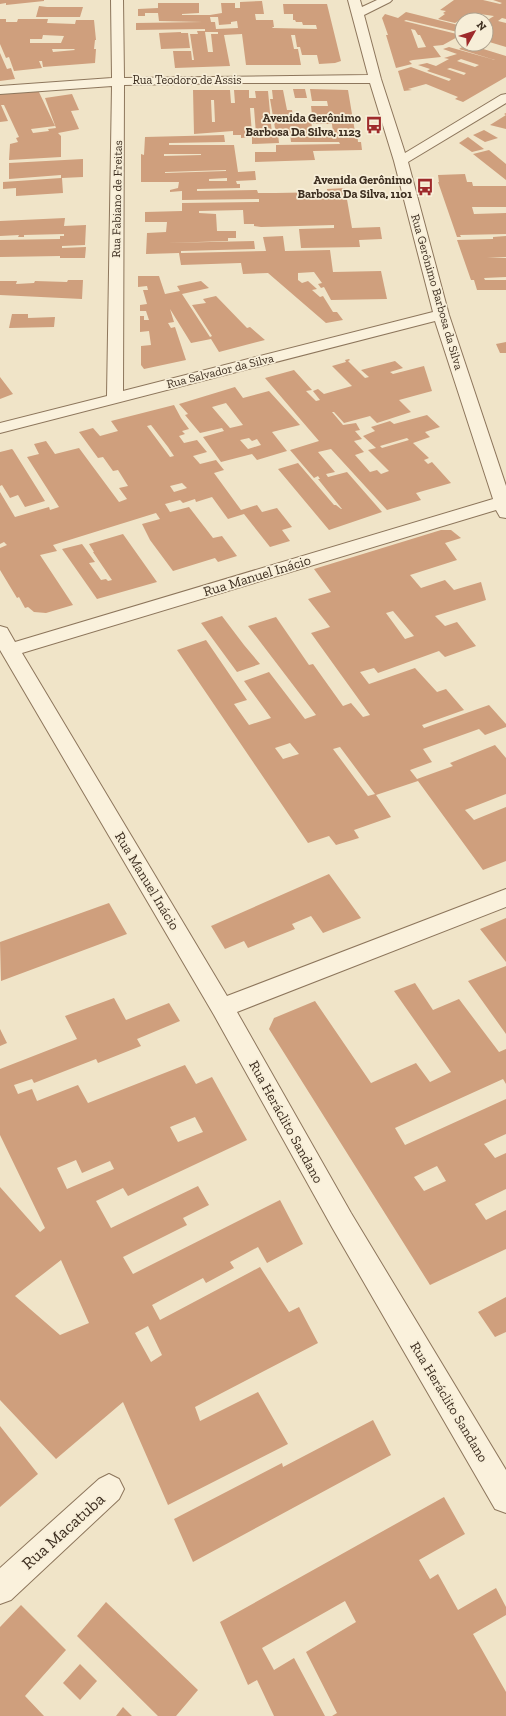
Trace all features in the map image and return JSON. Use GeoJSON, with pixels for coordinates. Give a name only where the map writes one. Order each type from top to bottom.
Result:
{"type":"FeatureCollection","features":[{"type":"Feature","properties":{"kind":"street","name":"Rua Fabiano de Freitas"},"geometry":{"type":"LineString","coordinates":[[115,398],[118,81],[117,0]]}},
{"type":"Feature","properties":{"kind":"street","name":"Rua Gerônimo Barbosa da Silva"},"geometry":{"type":"LineString","coordinates":[[354,0],[375,79],[401,161],[441,315],[504,507]]}},
{"type":"Feature","properties":{"kind":"street"},"geometry":{"type":"LineString","coordinates":[[357,14],[386,0]]}},
{"type":"Feature","properties":{"kind":"street","name":"Rua Teodoro de Assis"},"geometry":{"type":"LineString","coordinates":[[0,90],[118,81],[375,79]]}},
{"type":"Feature","properties":{"kind":"street"},"geometry":{"type":"LineString","coordinates":[[401,161],[506,98]]}},
{"type":"Feature","properties":{"kind":"street","name":"Rua Salvador da Silva"},"geometry":{"type":"LineString","coordinates":[[0,428],[441,315]]}},
{"type":"Feature","properties":{"kind":"street","name":"Rua Manuel Inácio"},"geometry":{"type":"LineString","coordinates":[[222,1008],[5,641],[504,507]]}},
{"type":"Feature","properties":{"kind":"street"},"geometry":{"type":"LineString","coordinates":[[222,1008],[506,898]]}},
{"type":"Feature","properties":{"kind":"street","name":"Rua Heráclito Sandano"},"geometry":{"type":"LineString","coordinates":[[222,1008],[342,1221],[506,1498]]}},
{"type":"Feature","properties":{"kind":"street","name":"Rua Macatuba"},"geometry":{"type":"LineString","coordinates":[[0,1589],[109,1489]]}},
{"type":"Feature","properties":{"kind":"building"},"geometry":{"type":"Polygon","coordinates":[[[0,0],[44,1],[6,5],[6,3],[0,4],[0,0]]]}},
{"type":"Feature","properties":{"kind":"building"},"geometry":{"type":"Polygon","coordinates":[[[454,0],[483,0],[500,4],[502,3],[493,0],[506,0],[506,19],[502,18],[498,21],[506,23],[506,47],[494,43],[494,12],[454,12],[454,23],[438,19],[445,14],[443,13],[446,11],[440,10],[454,0]]]}},
{"type":"Feature","properties":{"kind":"building"},"geometry":{"type":"Polygon","coordinates":[[[262,1],[264,14],[255,14],[256,20],[273,20],[273,28],[317,29],[316,25],[303,25],[302,22],[296,22],[293,20],[293,14],[284,14],[283,4],[327,4],[341,61],[319,64],[317,55],[302,55],[300,47],[297,47],[295,35],[291,35],[294,49],[298,49],[301,65],[246,65],[242,34],[224,35],[230,66],[175,68],[173,51],[191,51],[192,60],[194,60],[190,34],[198,34],[197,31],[205,31],[205,29],[136,30],[136,23],[203,22],[159,21],[158,13],[145,13],[145,16],[138,16],[138,9],[158,8],[158,3],[199,3],[199,13],[182,15],[210,15],[222,13],[221,3],[235,3],[235,8],[240,8],[240,2],[262,1]],[[210,17],[211,22],[215,22],[216,29],[238,28],[237,21],[231,22],[231,24],[219,25],[218,17],[210,17]],[[205,32],[208,52],[213,52],[211,34],[218,34],[218,32],[205,32]]]}},
{"type":"Feature","properties":{"kind":"building"},"geometry":{"type":"Polygon","coordinates":[[[39,6],[83,7],[80,17],[36,17],[39,6]]]}},
{"type":"Feature","properties":{"kind":"building"},"geometry":{"type":"Polygon","coordinates":[[[406,12],[454,24],[454,31],[406,20],[404,21],[454,33],[454,39],[443,45],[433,46],[441,57],[413,60],[409,61],[412,64],[396,68],[382,18],[385,14],[398,18],[406,12]],[[411,29],[418,48],[426,47],[420,35],[418,35],[415,30],[411,29]]]}},
{"type":"Feature","properties":{"kind":"building"},"geometry":{"type":"Polygon","coordinates":[[[0,19],[6,19],[6,22],[17,22],[18,19],[48,19],[47,23],[75,24],[76,20],[94,20],[96,40],[94,49],[96,49],[95,63],[43,67],[42,61],[39,61],[42,68],[14,71],[9,57],[6,58],[0,44],[0,19]],[[43,35],[42,39],[30,39],[30,43],[61,43],[64,36],[43,35]],[[52,49],[53,52],[75,50],[74,49],[52,49]]]}},
{"type":"Feature","properties":{"kind":"building"},"geometry":{"type":"Polygon","coordinates":[[[159,33],[188,33],[190,48],[161,49],[159,33]]]}},
{"type":"Feature","properties":{"kind":"building"},"geometry":{"type":"Polygon","coordinates":[[[449,47],[454,48],[454,52],[467,52],[495,60],[469,52],[493,52],[506,56],[506,77],[463,102],[455,99],[458,97],[426,84],[408,89],[412,90],[404,91],[398,71],[411,67],[449,81],[451,79],[427,71],[430,69],[418,65],[427,63],[436,66],[449,59],[444,58],[457,54],[443,49],[449,47]],[[461,59],[457,61],[475,67],[479,65],[461,59]],[[450,68],[447,69],[464,75],[466,73],[450,68]]]}},
{"type":"Feature","properties":{"kind":"building"},"geometry":{"type":"Polygon","coordinates":[[[0,53],[7,69],[11,68],[15,79],[0,81],[0,53]]]}},
{"type":"Feature","properties":{"kind":"building"},"geometry":{"type":"Polygon","coordinates":[[[293,89],[305,89],[307,98],[295,98],[293,89]]]}},
{"type":"Feature","properties":{"kind":"building"},"geometry":{"type":"Polygon","coordinates":[[[310,89],[348,90],[355,132],[357,132],[358,142],[361,142],[362,150],[313,151],[315,160],[255,162],[255,152],[276,152],[276,145],[340,144],[339,142],[291,142],[290,134],[278,134],[279,143],[252,144],[252,137],[241,138],[241,135],[233,135],[233,131],[194,134],[193,90],[230,90],[231,103],[235,103],[234,90],[249,90],[249,98],[256,98],[255,91],[268,91],[272,134],[276,134],[270,99],[273,99],[272,90],[283,90],[287,110],[292,110],[293,116],[289,116],[290,122],[294,122],[294,118],[300,118],[301,121],[311,121],[313,133],[333,133],[332,124],[313,124],[311,106],[328,106],[327,101],[312,101],[310,89]],[[211,100],[212,122],[215,122],[214,100],[211,100]],[[250,108],[252,134],[256,134],[254,108],[250,108]]]}},
{"type":"Feature","properties":{"kind":"building"},"geometry":{"type":"Polygon","coordinates":[[[38,90],[55,126],[31,129],[33,133],[49,131],[48,129],[56,128],[45,98],[72,94],[79,110],[71,111],[79,129],[58,133],[61,136],[61,157],[9,160],[10,144],[18,142],[16,138],[19,137],[4,105],[1,105],[8,121],[0,122],[0,94],[38,90]]]}},
{"type":"Feature","properties":{"kind":"building"},"geometry":{"type":"Polygon","coordinates":[[[506,115],[506,129],[490,125],[506,115]]]}},
{"type":"Feature","properties":{"kind":"building"},"geometry":{"type":"Polygon","coordinates":[[[484,130],[498,138],[485,142],[473,135],[484,130]]]}},
{"type":"Feature","properties":{"kind":"building"},"geometry":{"type":"Polygon","coordinates":[[[224,135],[225,142],[169,143],[169,145],[234,145],[238,172],[255,171],[256,180],[236,181],[237,184],[240,184],[240,188],[197,189],[197,191],[257,190],[258,193],[327,192],[327,189],[345,188],[352,228],[380,227],[382,239],[359,240],[360,247],[301,248],[299,229],[334,228],[334,225],[261,227],[254,226],[254,224],[244,224],[243,210],[199,211],[199,213],[216,214],[217,231],[236,231],[236,238],[228,238],[228,241],[167,243],[254,241],[255,249],[181,251],[181,253],[266,251],[263,237],[283,236],[285,251],[330,250],[333,272],[381,271],[387,299],[331,300],[324,287],[321,288],[318,284],[322,283],[314,272],[298,273],[298,280],[302,283],[308,281],[317,289],[312,290],[320,297],[323,296],[333,312],[337,312],[343,320],[326,323],[268,273],[243,274],[241,263],[181,265],[179,253],[146,254],[147,233],[166,232],[167,222],[145,222],[145,212],[182,211],[182,203],[259,202],[259,199],[182,200],[182,191],[170,192],[170,190],[178,188],[179,182],[141,182],[141,154],[144,155],[145,137],[224,135]],[[164,154],[164,156],[201,155],[201,154],[164,154]],[[226,170],[165,172],[165,173],[226,170]],[[227,178],[209,179],[209,181],[227,181],[227,178]]]}},
{"type":"Feature","properties":{"kind":"building"},"geometry":{"type":"Polygon","coordinates":[[[468,137],[484,149],[472,152],[459,143],[468,137]]]}},
{"type":"Feature","properties":{"kind":"building"},"geometry":{"type":"Polygon","coordinates":[[[489,150],[506,164],[506,180],[473,154],[489,150]]]}},
{"type":"Feature","properties":{"kind":"building"},"geometry":{"type":"Polygon","coordinates":[[[83,159],[83,177],[62,178],[63,193],[16,196],[16,188],[3,189],[3,182],[61,178],[61,175],[9,179],[9,163],[83,159]]]}},
{"type":"Feature","properties":{"kind":"building"},"geometry":{"type":"Polygon","coordinates":[[[465,174],[467,182],[472,182],[473,186],[506,186],[506,207],[472,207],[474,214],[506,213],[506,234],[460,235],[461,237],[457,237],[438,182],[438,175],[465,174]]]}},
{"type":"Feature","properties":{"kind":"building"},"geometry":{"type":"Polygon","coordinates":[[[65,218],[64,226],[86,225],[85,245],[62,246],[62,248],[86,247],[85,258],[60,258],[60,256],[0,257],[0,240],[60,239],[60,236],[64,236],[64,234],[24,235],[24,237],[18,237],[19,235],[0,236],[0,221],[65,218]]]}},
{"type":"Feature","properties":{"kind":"building"},"geometry":{"type":"Polygon","coordinates":[[[506,236],[506,257],[487,257],[506,258],[506,277],[484,278],[485,280],[506,280],[506,290],[477,290],[474,280],[471,280],[457,240],[493,239],[493,237],[506,236]]]}},
{"type":"Feature","properties":{"kind":"building"},"geometry":{"type":"Polygon","coordinates":[[[138,276],[159,276],[165,294],[180,291],[177,286],[201,281],[209,288],[182,294],[210,337],[212,336],[192,305],[206,303],[203,299],[216,296],[247,328],[250,327],[265,340],[219,352],[211,339],[191,343],[170,309],[174,322],[168,323],[171,328],[175,327],[186,360],[144,369],[141,365],[141,346],[151,345],[149,331],[140,332],[140,316],[144,316],[144,320],[149,320],[146,311],[140,311],[140,305],[147,304],[143,290],[148,290],[147,286],[138,287],[138,276]]]}},
{"type":"Feature","properties":{"kind":"building"},"geometry":{"type":"Polygon","coordinates":[[[68,280],[83,280],[82,299],[0,295],[0,281],[17,281],[16,284],[34,283],[35,281],[67,282],[68,280]]]}},
{"type":"Feature","properties":{"kind":"building"},"geometry":{"type":"Polygon","coordinates":[[[12,314],[28,314],[28,318],[55,317],[54,327],[9,328],[12,314]]]}},
{"type":"Feature","properties":{"kind":"building"},"geometry":{"type":"Polygon","coordinates":[[[506,342],[506,353],[500,353],[496,344],[506,342]]]}},
{"type":"Feature","properties":{"kind":"building"},"geometry":{"type":"Polygon","coordinates":[[[349,359],[350,360],[348,361],[365,378],[369,377],[361,370],[395,361],[403,368],[390,372],[393,374],[424,366],[432,391],[399,400],[411,412],[377,423],[370,416],[344,423],[334,412],[332,412],[343,425],[356,423],[360,430],[355,431],[362,439],[354,441],[364,452],[355,455],[370,472],[377,470],[381,474],[389,471],[368,450],[376,448],[363,436],[375,431],[371,427],[390,421],[394,424],[427,415],[440,427],[425,432],[430,437],[413,443],[429,458],[424,460],[428,464],[432,462],[451,483],[416,493],[421,500],[387,510],[331,449],[318,452],[335,472],[326,474],[328,477],[347,472],[382,512],[329,530],[278,469],[298,463],[334,505],[342,509],[318,479],[320,479],[318,476],[314,478],[290,450],[319,441],[265,378],[294,370],[312,390],[306,391],[316,401],[320,400],[313,391],[318,389],[324,394],[352,386],[332,366],[346,362],[345,360],[349,359]],[[407,438],[380,446],[382,448],[409,440],[407,438]]]}},
{"type":"Feature","properties":{"kind":"building"},"geometry":{"type":"Polygon","coordinates":[[[0,377],[13,394],[0,399],[0,377]]]}},
{"type":"Feature","properties":{"kind":"building"},"geometry":{"type":"Polygon","coordinates":[[[235,387],[243,398],[269,391],[300,425],[272,432],[287,451],[257,460],[252,454],[221,462],[203,437],[224,431],[222,428],[200,433],[185,415],[188,414],[179,404],[235,387]],[[226,403],[212,407],[230,428],[243,425],[226,403]],[[249,438],[240,440],[248,449],[261,445],[257,439],[252,441],[249,438]]]}},
{"type":"Feature","properties":{"kind":"building"},"geometry":{"type":"Polygon","coordinates":[[[174,405],[189,429],[182,431],[185,434],[179,436],[184,443],[197,440],[207,452],[193,456],[200,464],[216,460],[224,470],[214,473],[241,510],[257,505],[262,512],[277,508],[292,527],[282,530],[290,541],[270,547],[244,514],[228,519],[212,497],[196,502],[195,499],[183,503],[180,500],[165,504],[170,512],[189,507],[213,538],[222,536],[237,556],[218,562],[215,558],[173,571],[150,540],[142,524],[160,519],[156,513],[53,545],[57,551],[40,555],[73,605],[46,613],[34,612],[28,607],[25,608],[0,570],[0,548],[7,545],[4,542],[0,544],[0,492],[15,517],[49,507],[50,510],[59,507],[27,457],[39,454],[34,444],[46,441],[55,454],[79,448],[119,502],[127,499],[119,488],[128,486],[118,470],[113,471],[103,457],[98,458],[79,432],[93,428],[100,436],[118,431],[111,421],[174,405]],[[151,425],[147,426],[170,457],[174,456],[168,447],[151,425]],[[182,483],[170,486],[174,492],[187,488],[182,483]]]}},
{"type":"Feature","properties":{"kind":"building"},"geometry":{"type":"Polygon","coordinates":[[[12,449],[45,501],[25,507],[18,495],[10,498],[2,485],[0,486],[0,452],[12,449]]]}},
{"type":"Feature","properties":{"kind":"building"},"geometry":{"type":"Polygon","coordinates":[[[441,530],[451,530],[461,538],[445,543],[457,560],[410,575],[421,588],[445,580],[454,590],[481,582],[486,600],[435,616],[445,626],[457,622],[476,646],[445,657],[439,651],[378,673],[374,668],[360,672],[369,684],[415,668],[437,692],[446,689],[464,710],[422,725],[424,728],[489,705],[506,724],[506,727],[485,735],[479,729],[423,749],[432,762],[410,770],[417,779],[453,766],[450,763],[495,745],[506,758],[506,794],[465,810],[474,820],[506,807],[506,861],[483,870],[418,781],[376,795],[391,817],[354,830],[359,838],[336,845],[329,836],[308,843],[177,650],[206,640],[247,700],[234,704],[249,725],[271,718],[244,681],[269,672],[305,719],[316,715],[248,626],[276,617],[309,665],[313,664],[343,706],[351,703],[363,717],[370,715],[311,633],[330,627],[308,599],[331,592],[314,569],[441,530]],[[393,611],[386,613],[405,639],[414,636],[393,611]],[[290,743],[275,748],[283,759],[299,754],[290,743]],[[340,747],[333,749],[368,796],[375,794],[340,747]]]}},
{"type":"Feature","properties":{"kind":"building"},"geometry":{"type":"Polygon","coordinates":[[[123,534],[157,582],[97,599],[62,549],[82,544],[95,562],[89,563],[101,580],[106,579],[108,581],[112,580],[89,544],[123,534]]]}},
{"type":"Feature","properties":{"kind":"building"},"geometry":{"type":"Polygon","coordinates":[[[222,616],[260,664],[237,672],[201,623],[222,616]]]}},
{"type":"Feature","properties":{"kind":"building"},"geometry":{"type":"Polygon","coordinates":[[[329,874],[361,918],[323,933],[311,916],[292,924],[295,929],[248,948],[244,941],[225,949],[211,926],[329,874]]]}},
{"type":"Feature","properties":{"kind":"building"},"geometry":{"type":"Polygon","coordinates":[[[109,903],[127,934],[1,981],[0,942],[109,903]]]}},
{"type":"Feature","properties":{"kind":"building"},"geometry":{"type":"Polygon","coordinates":[[[506,918],[506,962],[480,929],[506,918]]]}},
{"type":"Feature","properties":{"kind":"building"},"geometry":{"type":"Polygon","coordinates":[[[506,966],[506,1034],[468,981],[506,966]]]}},
{"type":"Feature","properties":{"kind":"building"},"geometry":{"type":"Polygon","coordinates":[[[415,983],[433,1010],[459,999],[499,1052],[506,1049],[506,1084],[503,1079],[395,1128],[405,1145],[506,1099],[506,1134],[484,1144],[495,1158],[506,1153],[506,1189],[475,1204],[486,1220],[506,1210],[506,1249],[430,1285],[269,1029],[274,1018],[315,1001],[371,1083],[416,1063],[430,1082],[451,1072],[394,991],[415,983]],[[437,1166],[414,1177],[424,1191],[446,1181],[437,1166]]]}},
{"type":"Feature","properties":{"kind":"building"},"geometry":{"type":"Polygon","coordinates":[[[114,998],[126,1020],[169,1003],[180,1021],[137,1039],[141,1046],[98,1063],[96,1059],[34,1083],[32,1079],[14,1085],[18,1094],[32,1089],[37,1101],[78,1085],[88,1103],[185,1065],[196,1084],[212,1077],[247,1140],[128,1196],[123,1188],[96,1201],[111,1228],[198,1186],[209,1205],[183,1218],[187,1225],[123,1257],[133,1274],[280,1200],[303,1244],[267,1263],[258,1247],[230,1262],[234,1268],[206,1283],[203,1278],[152,1305],[160,1320],[260,1267],[289,1312],[299,1307],[318,1343],[195,1407],[200,1421],[258,1392],[288,1444],[168,1505],[123,1402],[56,1459],[0,1400],[0,1187],[40,1232],[45,1228],[0,1135],[0,1069],[77,1039],[65,1016],[114,998]],[[195,1117],[170,1127],[178,1142],[203,1132],[195,1117]],[[76,1160],[57,1168],[67,1189],[114,1169],[110,1161],[82,1173],[76,1160]],[[61,1260],[15,1296],[60,1335],[89,1323],[61,1260]],[[148,1326],[135,1333],[151,1362],[162,1355],[148,1326]]]}},
{"type":"Feature","properties":{"kind":"building"},"geometry":{"type":"Polygon","coordinates":[[[0,1029],[7,1043],[0,1046],[0,1029]]]}},
{"type":"Feature","properties":{"kind":"building"},"geometry":{"type":"Polygon","coordinates":[[[506,1297],[506,1332],[495,1337],[478,1312],[506,1297]]]}},
{"type":"Feature","properties":{"kind":"building"},"geometry":{"type":"Polygon","coordinates":[[[373,1420],[391,1455],[193,1562],[174,1519],[282,1463],[283,1467],[373,1420]]]}},
{"type":"Feature","properties":{"kind":"building"},"geometry":{"type":"Polygon","coordinates":[[[0,1426],[38,1474],[0,1507],[0,1426]]]}},
{"type":"Feature","properties":{"kind":"building"},"geometry":{"type":"Polygon","coordinates":[[[444,1497],[465,1534],[419,1560],[430,1579],[438,1574],[458,1610],[496,1588],[506,1607],[506,1615],[473,1634],[506,1692],[506,1716],[332,1716],[337,1713],[306,1652],[356,1622],[345,1601],[262,1648],[274,1670],[294,1658],[325,1716],[274,1716],[257,1680],[248,1685],[220,1622],[444,1497]]]}},
{"type":"Feature","properties":{"kind":"building"},"geometry":{"type":"Polygon","coordinates":[[[106,1602],[198,1690],[176,1716],[158,1716],[77,1636],[106,1602]]]}},
{"type":"Feature","properties":{"kind":"building"},"geometry":{"type":"Polygon","coordinates":[[[21,1605],[66,1650],[25,1696],[44,1716],[0,1716],[0,1627],[21,1605]]]}},
{"type":"Feature","properties":{"kind":"building"},"geometry":{"type":"Polygon","coordinates":[[[80,1664],[97,1681],[80,1700],[63,1683],[80,1664]]]}},
{"type":"Feature","properties":{"kind":"building"},"geometry":{"type":"Polygon","coordinates":[[[123,1707],[132,1716],[116,1716],[123,1707]]]}},
{"type":"Feature","properties":{"kind":"place","name":"Avenida Gerônimo Barbosa Da Silva, 1123"},"geometry":{"type":"Point","coordinates":[374,125]}},
{"type":"Feature","properties":{"kind":"place","name":"Avenida Gerônimo Barbosa Da Silva, 1101"},"geometry":{"type":"Point","coordinates":[425,187]}}]}
